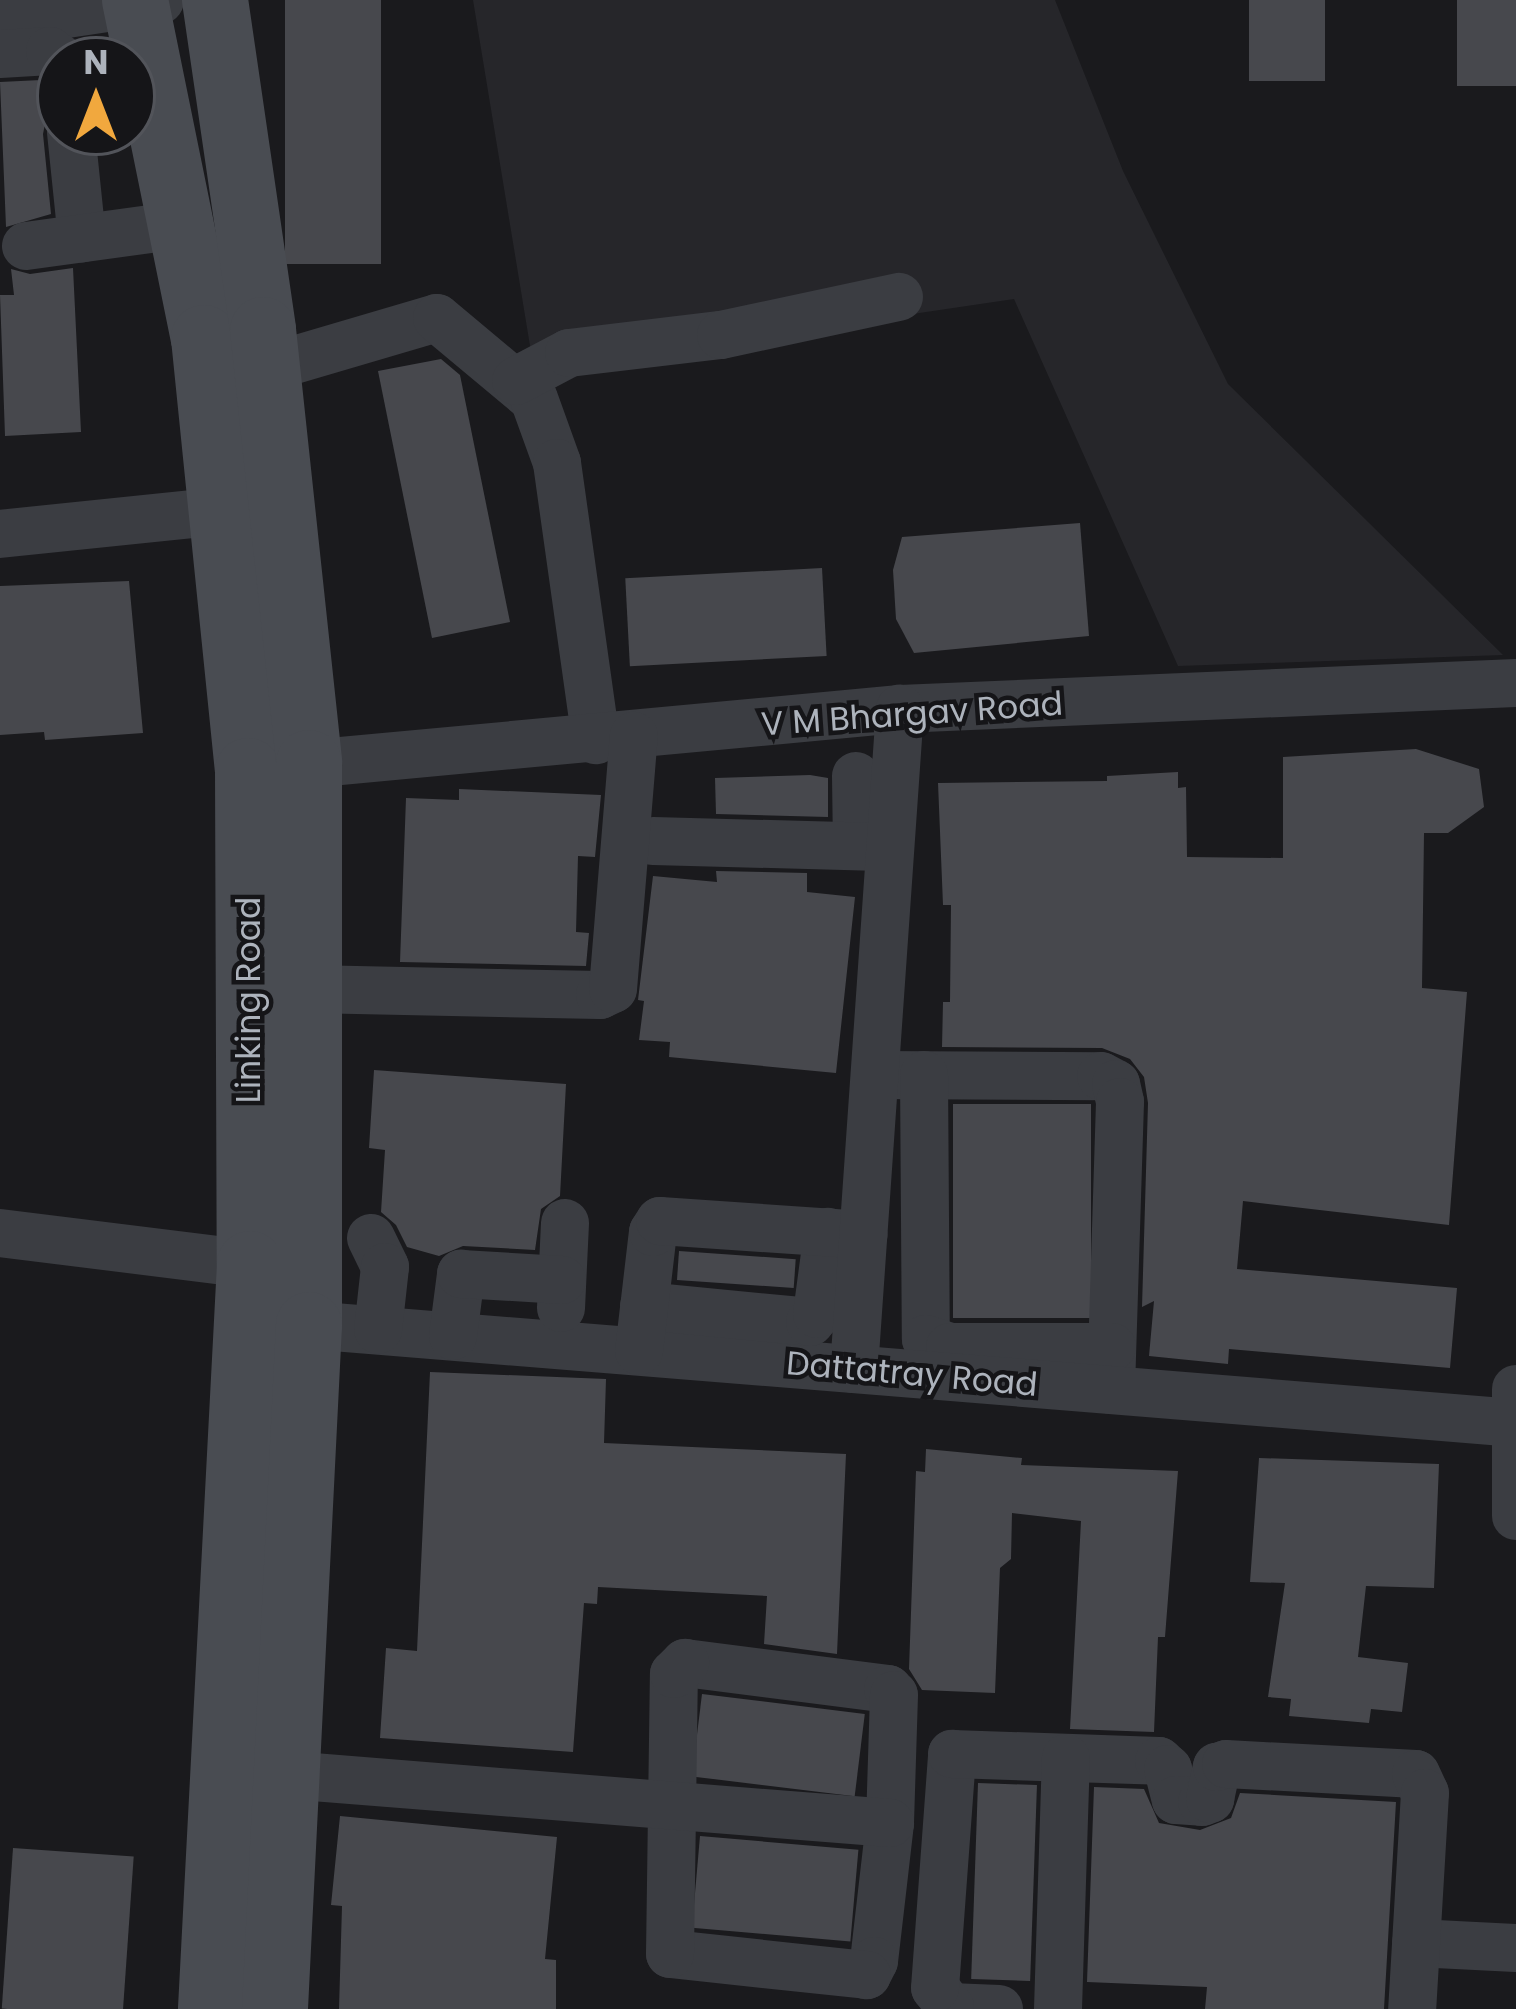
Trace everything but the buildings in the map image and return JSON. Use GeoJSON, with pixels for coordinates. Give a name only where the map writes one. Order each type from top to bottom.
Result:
{"type":"FeatureCollection","features":[{"type":"Feature","properties":{"kind":"main road","name":"Linking Road"},"geometry":{"type":"LineString","coordinates":[[212,2009],[278,767],[215,0]]}},
{"type":"Feature","properties":{"kind":"main road","name":"Linking Road"},"geometry":{"type":"LineString","coordinates":[[143,2],[203,338],[252,411]]}},
{"type":"Feature","properties":{"kind":"main road","name":"Linking Road"},"geometry":{"type":"LineString","coordinates":[[252,411],[223,511],[278,767],[310,989],[309,1324],[274,2009]]}},
{"type":"Feature","properties":{"kind":"street"},"geometry":{"type":"LineString","coordinates":[[0,24],[143,2]]}},
{"type":"Feature","properties":{"kind":"street"},"geometry":{"type":"LineString","coordinates":[[0,54],[36,52]]}},
{"type":"Feature","properties":{"kind":"street"},"geometry":{"type":"LineString","coordinates":[[73,156],[82,238]]}},
{"type":"Feature","properties":{"kind":"street"},"geometry":{"type":"LineString","coordinates":[[26,245],[180,226]]}},
{"type":"Feature","properties":{"kind":"street"},"geometry":{"type":"LineString","coordinates":[[517,381],[569,353],[721,335],[899,297]]}},
{"type":"Feature","properties":{"kind":"street"},"geometry":{"type":"LineString","coordinates":[[252,411],[437,318],[517,381],[534,399],[557,463],[615,738],[613,989],[600,994],[310,989]]}},
{"type":"Feature","properties":{"kind":"street"},"geometry":{"type":"LineString","coordinates":[[0,534],[223,511]]}},
{"type":"Feature","properties":{"kind":"street","name":"V M Bhargav Road"},"geometry":{"type":"LineString","coordinates":[[278,767],[900,709],[1516,683]]}},
{"type":"Feature","properties":{"kind":"street"},"geometry":{"type":"LineString","coordinates":[[846,1234],[660,1221],[653,1232],[641,1329],[810,1322],[818,1314],[846,1234],[875,1075],[874,847],[900,709]]}},
{"type":"Feature","properties":{"kind":"street"},"geometry":{"type":"LineString","coordinates":[[856,776],[874,847]]}},
{"type":"Feature","properties":{"kind":"street"},"geometry":{"type":"LineString","coordinates":[[653,841],[874,847]]}},
{"type":"Feature","properties":{"kind":"street"},"geometry":{"type":"LineString","coordinates":[[875,1075],[924,1075],[1101,1076],[1116,1084],[1120,1102],[1112,1368],[926,1340],[924,1075]]}},
{"type":"Feature","properties":{"kind":"street"},"geometry":{"type":"LineString","coordinates":[[557,1345],[565,1223]]}},
{"type":"Feature","properties":{"kind":"street"},"geometry":{"type":"LineString","coordinates":[[0,1233],[250,1264],[309,1324]]}},
{"type":"Feature","properties":{"kind":"street"},"geometry":{"type":"LineString","coordinates":[[846,1234],[854,1369]]}},
{"type":"Feature","properties":{"kind":"street"},"geometry":{"type":"LineString","coordinates":[[371,1238],[385,1267],[378,1330]]}},
{"type":"Feature","properties":{"kind":"street"},"geometry":{"type":"LineString","coordinates":[[453,1336],[461,1274],[562,1280]]}},
{"type":"Feature","properties":{"kind":"street","name":"Dattatray Road"},"geometry":{"type":"LineString","coordinates":[[309,1324],[557,1345],[641,1329],[854,1369],[1112,1368],[1515,1412]]}},
{"type":"Feature","properties":{"kind":"street"},"geometry":{"type":"LineString","coordinates":[[1515,1412],[1516,1516]]}},
{"type":"Feature","properties":{"kind":"street"},"geometry":{"type":"LineString","coordinates":[[685,1663],[888,1689],[897,1703],[890,1823],[874,1960],[867,1976],[670,1954],[669,1805],[674,1675],[685,1663]]}},
{"type":"Feature","properties":{"kind":"street"},"geometry":{"type":"LineString","coordinates":[[999,2009],[950,2007],[935,1988],[950,1757],[1159,1761],[1168,1769],[1176,1800],[1202,1802],[1210,1799],[1217,1767],[1226,1764],[1416,1774],[1425,1792],[1412,2009]]}},
{"type":"Feature","properties":{"kind":"street"},"geometry":{"type":"LineString","coordinates":[[1058,2009],[1066,1758]]}},
{"type":"Feature","properties":{"kind":"street"},"geometry":{"type":"LineString","coordinates":[[288,1775],[890,1823]]}},
{"type":"Feature","properties":{"kind":"street"},"geometry":{"type":"LineString","coordinates":[[1416,1943],[1516,1948]]}},
{"type":"Feature","properties":{"kind":"shaded area"},"geometry":{"type":"Polygon","coordinates":[[[473,0],[1055,0],[1123,171],[1228,384],[1503,655],[1178,666],[1014,299],[534,370],[473,0]]]}}]}
